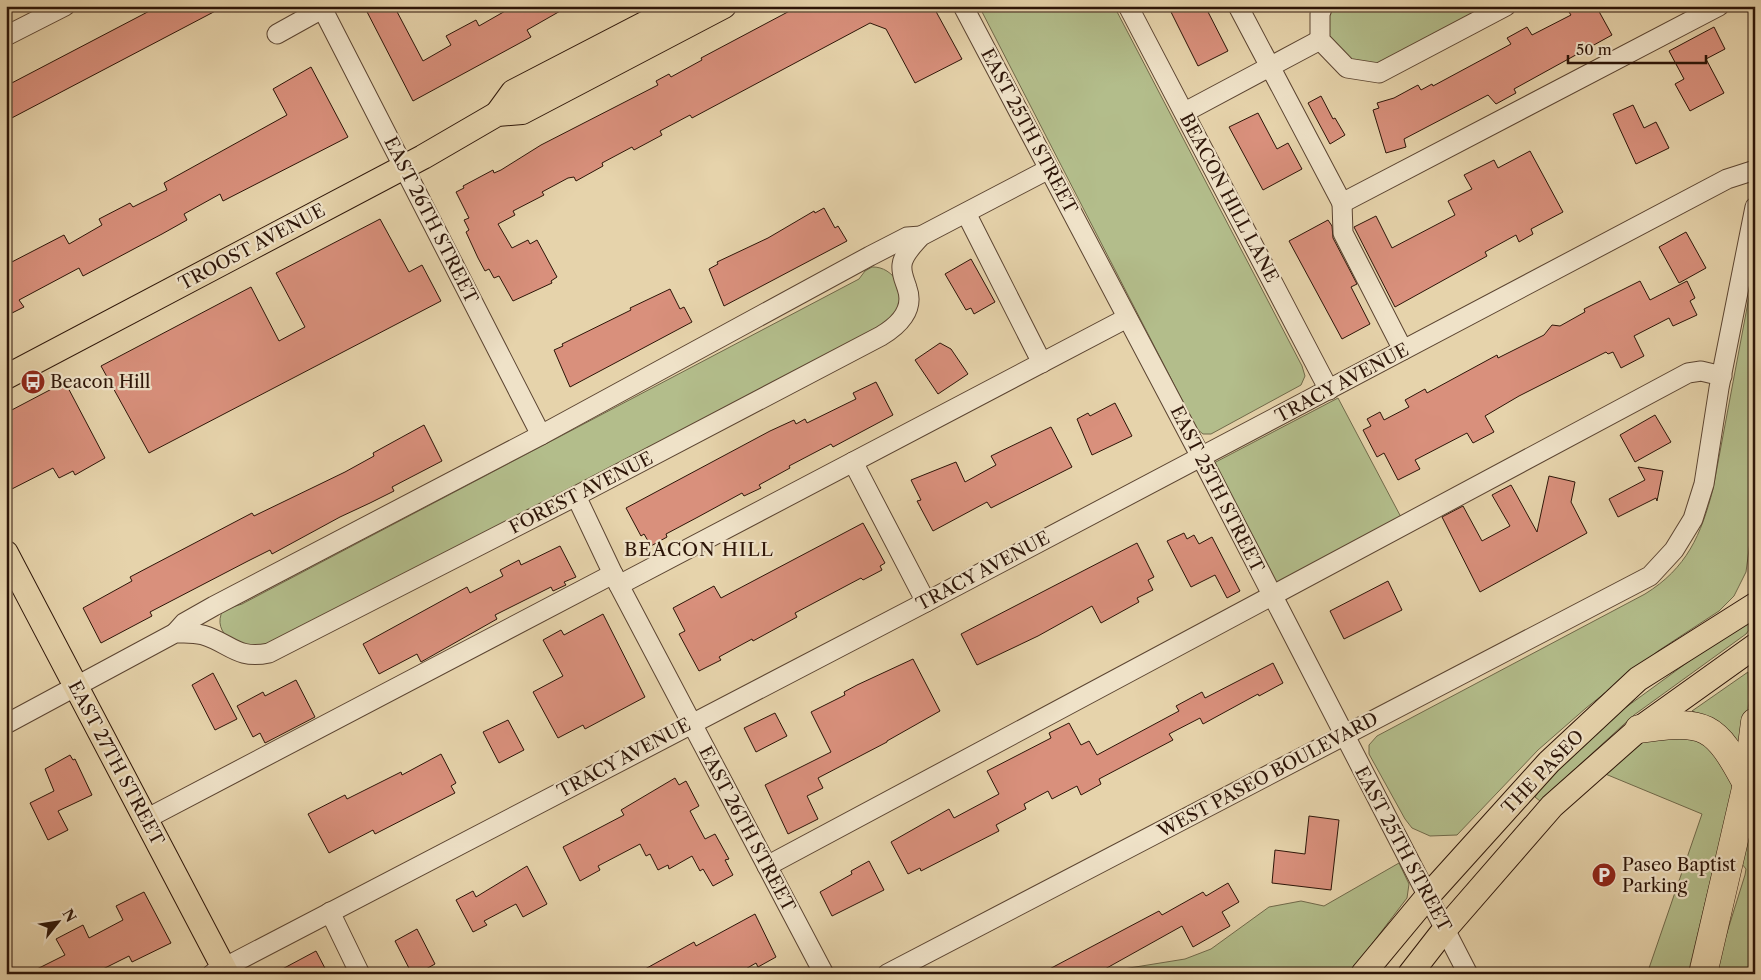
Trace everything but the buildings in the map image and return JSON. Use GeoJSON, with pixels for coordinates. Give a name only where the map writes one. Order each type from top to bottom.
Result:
{"type":"FeatureCollection","features":[{"type":"Feature","properties":{"kind":"highway"},"geometry":{"type":"LineString","coordinates":[[1702,974],[1747,784],[1755,722]]}},
{"type":"Feature","properties":{"kind":"highway"},"geometry":{"type":"LineString","coordinates":[[1639,728],[1674,723],[1699,726],[1716,737],[1730,753],[1747,784]]}},
{"type":"Feature","properties":{"kind":"main road","name":"TROOST AVENUE"},"geometry":{"type":"LineString","coordinates":[[6,377],[404,166],[496,114],[513,92],[679,6]]}},
{"type":"Feature","properties":{"kind":"main road","name":"TROOST AVENUE"},"geometry":{"type":"LineString","coordinates":[[496,114],[522,112],[724,6]]}},
{"type":"Feature","properties":{"kind":"main road","name":"EAST 27TH STREET"},"geometry":{"type":"LineString","coordinates":[[7,556],[146,819],[221,972]]}},
{"type":"Feature","properties":{"kind":"main road","name":"THE PASEO"},"geometry":{"type":"LineString","coordinates":[[1364,974],[1427,897],[1549,762],[1638,678],[1755,605]]}},
{"type":"Feature","properties":{"kind":"main road","name":"THE PASEO"},"geometry":{"type":"LineString","coordinates":[[1410,974],[1445,929],[1552,806],[1639,728],[1755,646]]}},
{"type":"Feature","properties":{"kind":"street"},"geometry":{"type":"LineString","coordinates":[[6,36],[65,6]]}},
{"type":"Feature","properties":{"kind":"street","name":"EAST 25TH STREET"},"geometry":{"type":"LineString","coordinates":[[963,6],[1201,456],[1468,974]]}},
{"type":"Feature","properties":{"kind":"street","name":"BEACON HILL LANE"},"geometry":{"type":"LineString","coordinates":[[1128,6],[1329,390]]}},
{"type":"Feature","properties":{"kind":"street"},"geometry":{"type":"LineString","coordinates":[[1238,6],[1342,203],[1343,233],[1403,350]]}},
{"type":"Feature","properties":{"kind":"street"},"geometry":{"type":"LineString","coordinates":[[1323,6],[1320,14],[1320,40],[1347,68],[1379,73],[1506,6]]}},
{"type":"Feature","properties":{"kind":"street"},"geometry":{"type":"LineString","coordinates":[[1342,203],[1719,6]]}},
{"type":"Feature","properties":{"kind":"street"},"geometry":{"type":"LineString","coordinates":[[277,34],[321,8]]}},
{"type":"Feature","properties":{"kind":"street","name":"EAST 26TH STREET"},"geometry":{"type":"LineString","coordinates":[[321,8],[541,435]]}},
{"type":"Feature","properties":{"kind":"street"},"geometry":{"type":"LineString","coordinates":[[1184,112],[1320,40]]}},
{"type":"Feature","properties":{"kind":"street","name":"FOREST AVENUE"},"geometry":{"type":"LineString","coordinates":[[175,634],[184,623],[214,606],[541,435],[870,256],[907,237],[921,236],[1049,169]]}},
{"type":"Feature","properties":{"kind":"street","name":"TRACY AVENUE"},"geometry":{"type":"LineString","coordinates":[[221,972],[330,912],[926,602],[1727,179],[1755,170]]}},
{"type":"Feature","properties":{"kind":"street","name":"WEST PASEO BOULEVARD"},"geometry":{"type":"LineString","coordinates":[[887,974],[1650,576],[1674,550],[1692,519],[1704,484],[1722,376],[1755,207]]}},
{"type":"Feature","properties":{"kind":"street"},"geometry":{"type":"LineString","coordinates":[[966,213],[1042,362]]}},
{"type":"Feature","properties":{"kind":"street","name":"FOREST AVENUE"},"geometry":{"type":"LineString","coordinates":[[6,724],[175,634],[190,632],[215,640],[242,654],[256,656],[269,653],[576,496],[893,328],[904,318],[910,302],[903,279],[902,265],[907,253],[921,236]]}},
{"type":"Feature","properties":{"kind":"street","name":"FOREST AVENUE"},"geometry":{"type":"LineString","coordinates":[[870,256],[892,264],[903,279]]}},
{"type":"Feature","properties":{"kind":"street"},"geometry":{"type":"LineString","coordinates":[[146,819],[853,462],[1127,318]]}},
{"type":"Feature","properties":{"kind":"street"},"geometry":{"type":"LineString","coordinates":[[767,866],[1688,373],[1701,371],[1722,376]]}},
{"type":"Feature","properties":{"kind":"street"},"geometry":{"type":"LineString","coordinates":[[853,462],[926,602]]}},
{"type":"Feature","properties":{"kind":"street","name":"EAST 26TH STREET"},"geometry":{"type":"LineString","coordinates":[[576,496],[616,580],[824,974]]}},
{"type":"Feature","properties":{"kind":"street"},"geometry":{"type":"LineString","coordinates":[[214,606],[209,616],[215,640]]}},
{"type":"Feature","properties":{"kind":"street"},"geometry":{"type":"LineString","coordinates":[[330,912],[360,974]]}},
{"type":"Feature","properties":{"kind":"green space"},"geometry":{"type":"Polygon","coordinates":[[[979,6],[1114,6],[1302,366],[1305,376],[1301,385],[1211,434],[1203,434],[1197,429],[979,6]]]}},
{"type":"Feature","properties":{"kind":"green space"},"geometry":{"type":"Polygon","coordinates":[[[1329,6],[1496,6],[1387,64],[1350,62],[1326,38],[1329,6]]]}},
{"type":"Feature","properties":{"kind":"green space"},"geometry":{"type":"Polygon","coordinates":[[[1755,265],[1755,504],[1746,572],[1734,596],[1719,611],[1658,651],[1586,708],[1538,750],[1457,835],[1430,836],[1412,828],[1405,819],[1369,754],[1369,745],[1377,736],[1645,594],[1672,573],[1690,549],[1703,521],[1713,489],[1755,265]]]}},
{"type":"Feature","properties":{"kind":"green space"},"geometry":{"type":"Polygon","coordinates":[[[872,267],[887,271],[898,282],[901,290],[901,306],[891,320],[880,330],[262,647],[245,646],[230,639],[224,633],[220,619],[223,610],[242,604],[859,279],[865,271],[872,267]]]}},
{"type":"Feature","properties":{"kind":"green space"},"geometry":{"type":"Polygon","coordinates":[[[1338,398],[1402,519],[1276,585],[1212,464],[1338,398]]]}},
{"type":"Feature","properties":{"kind":"green space"},"geometry":{"type":"Polygon","coordinates":[[[1744,621],[1749,622],[1749,630],[1746,634],[1634,715],[1540,801],[1535,797],[1557,765],[1614,716],[1744,621]]]}},
{"type":"Feature","properties":{"kind":"green space"},"geometry":{"type":"Polygon","coordinates":[[[1748,672],[1749,700],[1745,743],[1741,745],[1710,718],[1692,711],[1748,672]]]}},
{"type":"Feature","properties":{"kind":"green space"},"geometry":{"type":"Polygon","coordinates":[[[1700,735],[1734,783],[1688,974],[1647,974],[1702,814],[1603,773],[1641,740],[1700,735]]]}},
{"type":"Feature","properties":{"kind":"green space"},"geometry":{"type":"Polygon","coordinates":[[[1755,799],[1755,967],[1752,974],[1714,974],[1745,875],[1746,869],[1742,864],[1755,799]]]}},
{"type":"Feature","properties":{"kind":"green space"},"geometry":{"type":"Polygon","coordinates":[[[1399,863],[1409,884],[1407,898],[1349,974],[1116,974],[1123,969],[1185,959],[1211,949],[1269,907],[1301,901],[1324,906],[1399,863]]]}},
{"type":"Feature","properties":{"kind":"place","name":"Beacon Hill"},"geometry":{"type":"Point","coordinates":[33,382]}},
{"type":"Feature","properties":{"kind":"place","name":"Paseo Baptist Parking"},"geometry":{"type":"Point","coordinates":[1604,875]}},
{"type":"Feature","properties":{"kind":"district","name":"BEACON HILL"},"geometry":{"type":"Point","coordinates":[699,549]}}]}
